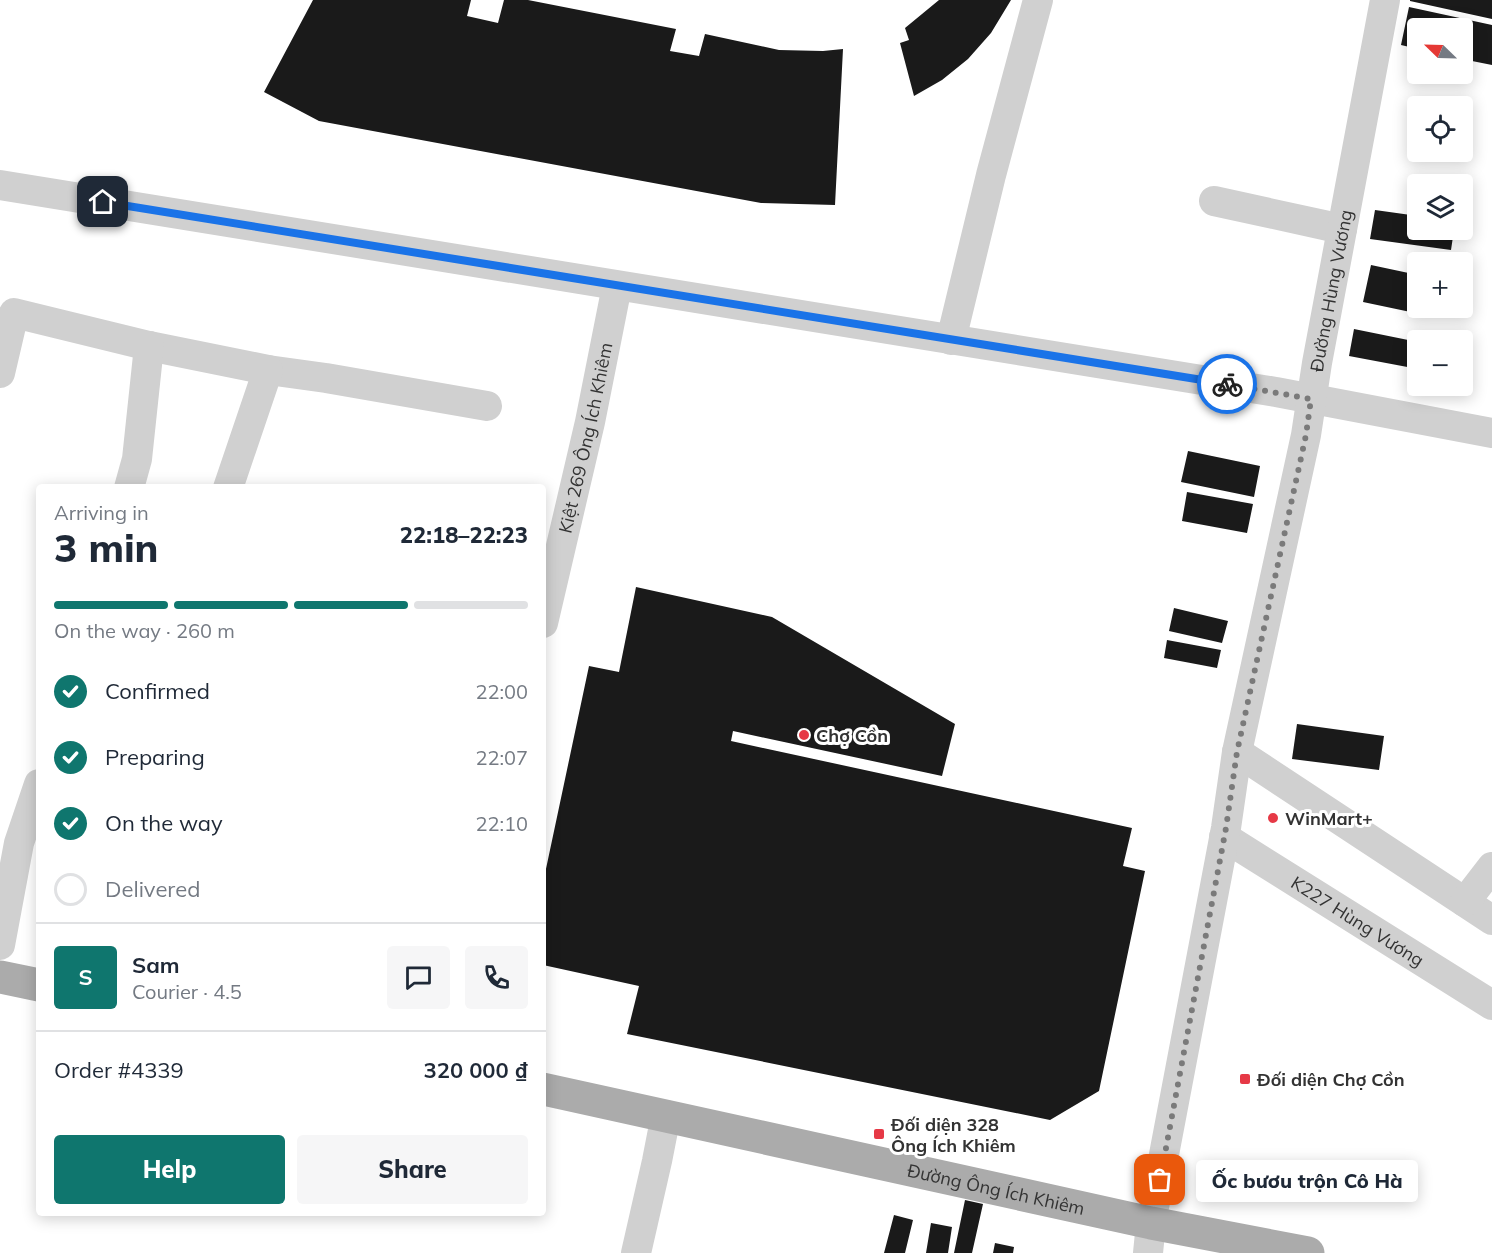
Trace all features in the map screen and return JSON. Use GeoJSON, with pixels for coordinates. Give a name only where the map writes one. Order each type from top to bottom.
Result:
{"type":"FeatureCollection","features":[{"type":"Feature","properties":{"kind":"main road"},"geometry":{"type":"LineString","coordinates":[[0,977],[36,984]]}},
{"type":"Feature","properties":{"kind":"main road","name":"Đường Ông Ích Khiêm"},"geometry":{"type":"LineString","coordinates":[[546,1090],[666,1115],[1149,1238],[1253,1244],[1308,1253]]}},
{"type":"Feature","properties":{"kind":"street"},"geometry":{"type":"LineString","coordinates":[[951,340],[991,175],[1038,0]]}},
{"type":"Feature","properties":{"kind":"street","name":"Đường Hùng Vương"},"geometry":{"type":"LineString","coordinates":[[1149,1238],[1224,837],[1237,752],[1306,435],[1385,0]]}},
{"type":"Feature","properties":{"kind":"street"},"geometry":{"type":"LineString","coordinates":[[0,185],[1264,390],[1492,434]]}},
{"type":"Feature","properties":{"kind":"street"},"geometry":{"type":"LineString","coordinates":[[1214,201],[1342,229]]}},
{"type":"Feature","properties":{"kind":"street","name":"Kiệt 269 Ông Ích Khiêm"},"geometry":{"type":"LineString","coordinates":[[546,610],[590,422],[617,286]]}},
{"type":"Feature","properties":{"kind":"street"},"geometry":{"type":"LineString","coordinates":[[0,373],[7,311],[149,346],[268,370],[487,406]]}},
{"type":"Feature","properties":{"kind":"street"},"geometry":{"type":"LineString","coordinates":[[130,484],[137,459],[149,346]]}},
{"type":"Feature","properties":{"kind":"street"},"geometry":{"type":"LineString","coordinates":[[229,484],[268,370]]}},
{"type":"Feature","properties":{"kind":"street"},"geometry":{"type":"LineString","coordinates":[[1237,752],[1492,920]]}},
{"type":"Feature","properties":{"kind":"street"},"geometry":{"type":"LineString","coordinates":[[0,945],[19,843],[36,793]]}},
{"type":"Feature","properties":{"kind":"street","name":"K227 Hùng Vương"},"geometry":{"type":"LineString","coordinates":[[1224,837],[1492,1005]]}},
{"type":"Feature","properties":{"kind":"street"},"geometry":{"type":"LineString","coordinates":[[1465,902],[1492,867]]}},
{"type":"Feature","properties":{"kind":"street"},"geometry":{"type":"LineString","coordinates":[[636,1253],[666,1115]]}},
{"type":"Feature","properties":{"kind":"building"},"geometry":{"type":"Polygon","coordinates":[[[313,0],[471,0],[467,16],[498,23],[504,0],[528,0],[676,29],[670,51],[699,56],[705,34],[779,50],[843,49],[835,205],[761,203],[319,121],[264,92],[313,0]]]}},
{"type":"Feature","properties":{"kind":"building"},"geometry":{"type":"Polygon","coordinates":[[[939,0],[1011,0],[991,33],[968,59],[942,80],[914,96],[900,43],[909,40],[905,28],[939,0]]]}},
{"type":"Feature","properties":{"kind":"building"},"geometry":{"type":"Polygon","coordinates":[[[1492,0],[1492,19],[1410,1],[1492,0]]]}},
{"type":"Feature","properties":{"kind":"building"},"geometry":{"type":"Polygon","coordinates":[[[1409,7],[1460,18],[1407,18],[1407,46],[1401,45],[1409,7]]]}},
{"type":"Feature","properties":{"kind":"building"},"geometry":{"type":"Polygon","coordinates":[[[1473,21],[1492,25],[1492,65],[1473,61],[1473,21]]]}},
{"type":"Feature","properties":{"kind":"building"},"geometry":{"type":"Polygon","coordinates":[[[1375,210],[1407,214],[1407,240],[1452,240],[1451,250],[1370,239],[1375,210]]]}},
{"type":"Feature","properties":{"kind":"building"},"geometry":{"type":"Polygon","coordinates":[[[1371,265],[1407,273],[1407,311],[1363,302],[1371,265]]]}},
{"type":"Feature","properties":{"kind":"building"},"geometry":{"type":"Polygon","coordinates":[[[1354,329],[1407,340],[1407,367],[1349,356],[1354,329]]]}},
{"type":"Feature","properties":{"kind":"building"},"geometry":{"type":"Polygon","coordinates":[[[1188,451],[1260,466],[1254,497],[1181,482],[1188,451]]]}},
{"type":"Feature","properties":{"kind":"building"},"geometry":{"type":"Polygon","coordinates":[[[1187,492],[1253,504],[1247,533],[1182,521],[1187,492]]]}},
{"type":"Feature","properties":{"kind":"building","name":"Chợ Cồn"},"geometry":{"type":"Polygon","coordinates":[[[636,587],[772,617],[955,724],[942,776],[733,731],[731,741],[1132,828],[1123,866],[1145,871],[1099,1091],[1050,1120],[627,1034],[639,986],[546,966],[546,869],[589,666],[619,672],[636,587]]]}},
{"type":"Feature","properties":{"kind":"building"},"geometry":{"type":"Polygon","coordinates":[[[1174,608],[1228,621],[1222,643],[1169,631],[1174,608]]]}},
{"type":"Feature","properties":{"kind":"building"},"geometry":{"type":"Polygon","coordinates":[[[1167,640],[1221,650],[1217,668],[1164,658],[1167,640]]]}},
{"type":"Feature","properties":{"kind":"building"},"geometry":{"type":"Polygon","coordinates":[[[1297,724],[1384,736],[1379,770],[1292,759],[1297,724]]]}},
{"type":"Feature","properties":{"kind":"building"},"geometry":{"type":"Polygon","coordinates":[[[965,1200],[983,1204],[972,1253],[954,1253],[965,1200]]]}},
{"type":"Feature","properties":{"kind":"building"},"geometry":{"type":"Polygon","coordinates":[[[894,1215],[913,1220],[905,1253],[884,1253],[894,1215]]]}},
{"type":"Feature","properties":{"kind":"building"},"geometry":{"type":"Polygon","coordinates":[[[931,1223],[952,1227],[948,1253],[926,1253],[931,1223]]]}},
{"type":"Feature","properties":{"kind":"building"},"geometry":{"type":"Polygon","coordinates":[[[995,1243],[1014,1247],[1013,1253],[993,1253],[995,1243]]]}},
{"type":"Feature","properties":{"kind":"way so far"},"geometry":{"type":"LineString","coordinates":[[1160,1180],[1226,828],[1237,752],[1306,435],[1311,399],[1227,384]]}},
{"type":"Feature","properties":{"kind":"place","name":"Chợ Cồn"},"geometry":{"type":"Point","coordinates":[804,735]}},
{"type":"Feature","properties":{"kind":"place","name":"WinMart+"},"geometry":{"type":"Point","coordinates":[1273,818]}},
{"type":"Feature","properties":{"kind":"place","name":"Đối diện Chợ Cồn"},"geometry":{"type":"Point","coordinates":[1245,1079]}},
{"type":"Feature","properties":{"kind":"place","name":"Đối diện 328 Ông Ích Khiêm"},"geometry":{"type":"Point","coordinates":[879,1134]}},
{"type":"Feature","properties":{"kind":"place","name":"Ốc bươu trộn Cô Hà"},"geometry":{"type":"Point","coordinates":[1160,1180]}},
{"type":"Feature","properties":{"kind":"route"},"geometry":{"type":"LineString","coordinates":[[103,202],[1227,384]]}}]}
